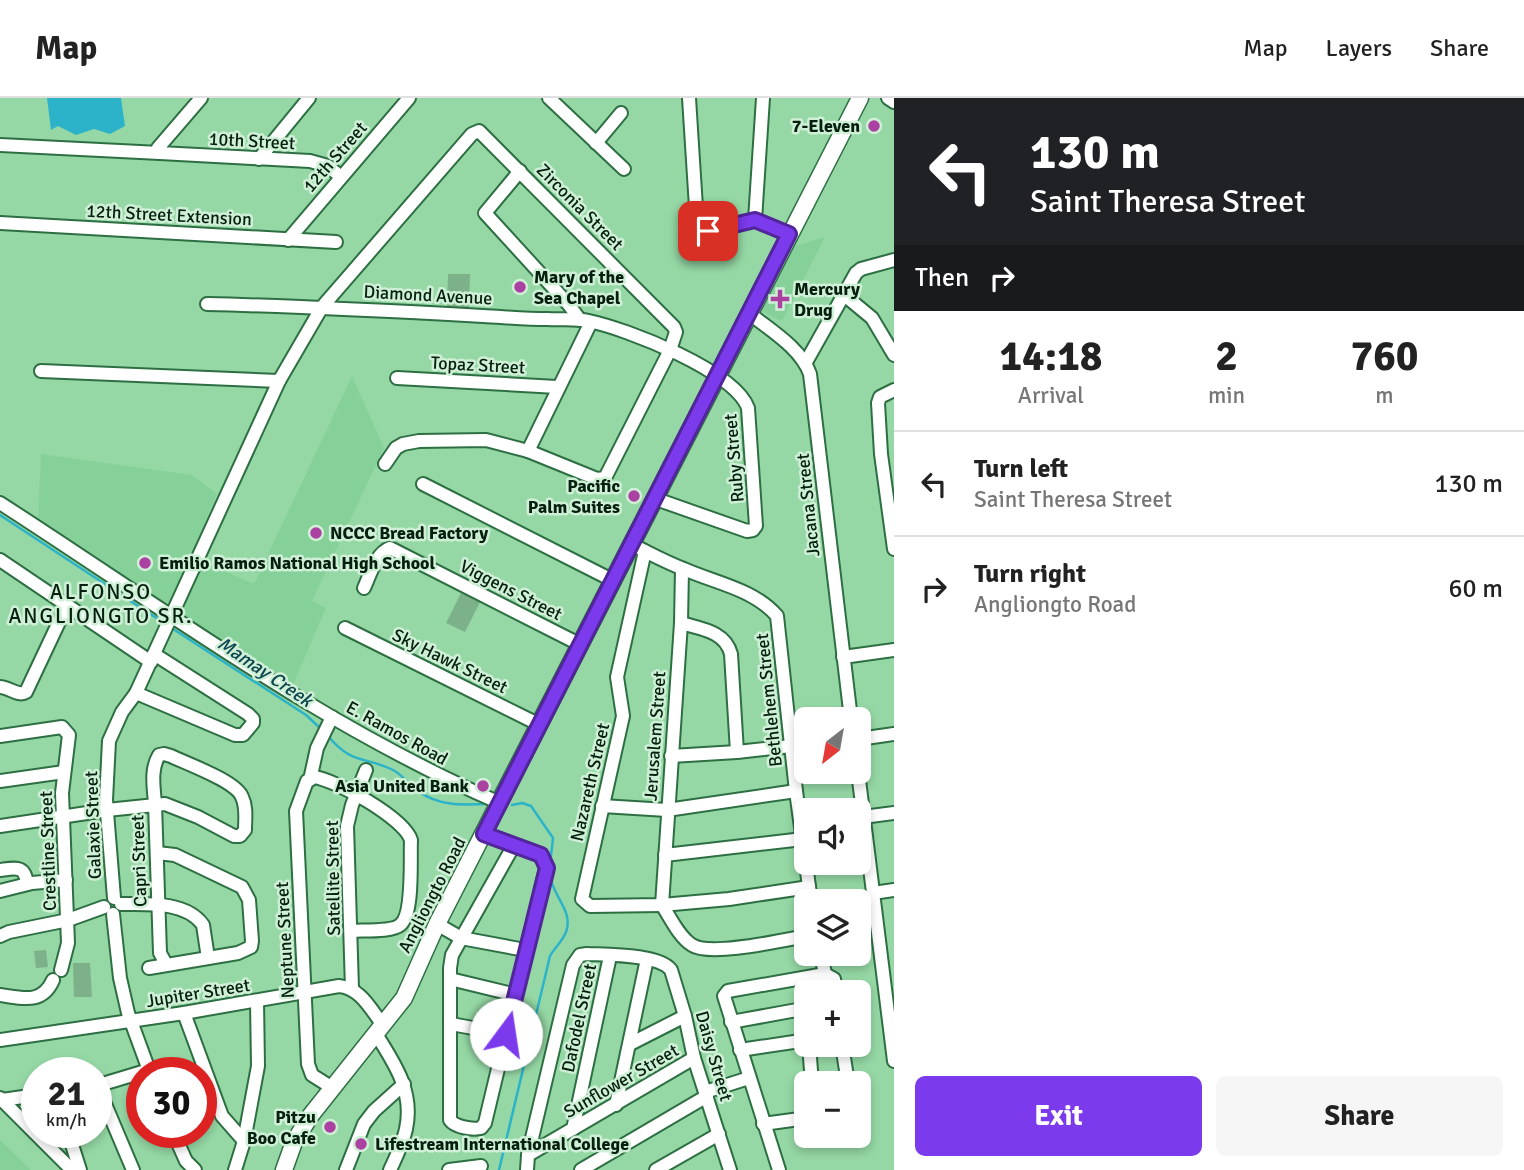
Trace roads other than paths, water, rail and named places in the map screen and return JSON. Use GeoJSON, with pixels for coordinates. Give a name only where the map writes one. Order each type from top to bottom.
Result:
{"type":"FeatureCollection","features":[{"type":"Feature","properties":{"kind":"main road","name":"Angliongto Road"},"geometry":{"type":"LineString","coordinates":[[284,1170],[294,1142],[331,1087],[407,992],[437,924],[614,581],[639,548],[656,499],[857,99]]}},
{"type":"Feature","properties":{"kind":"street"},"geometry":{"type":"LineString","coordinates":[[159,152],[201,98]]}},
{"type":"Feature","properties":{"kind":"street"},"geometry":{"type":"LineString","coordinates":[[259,159],[309,98]]}},
{"type":"Feature","properties":{"kind":"street","name":"12th Street"},"geometry":{"type":"LineString","coordinates":[[288,240],[409,98]]}},
{"type":"Feature","properties":{"kind":"street"},"geometry":{"type":"LineString","coordinates":[[549,98],[624,169]]}},
{"type":"Feature","properties":{"kind":"street"},"geometry":{"type":"LineString","coordinates":[[689,98],[696,223],[705,232],[755,220],[789,234]]}},
{"type":"Feature","properties":{"kind":"street"},"geometry":{"type":"LineString","coordinates":[[755,220],[763,98]]}},
{"type":"Feature","properties":{"kind":"street"},"geometry":{"type":"LineString","coordinates":[[888,98],[894,102]]}},
{"type":"Feature","properties":{"kind":"street"},"geometry":{"type":"LineString","coordinates":[[596,142],[621,113]]}},
{"type":"Feature","properties":{"kind":"street","name":"Zirconia Street"},"geometry":{"type":"LineString","coordinates":[[322,307],[472,134],[479,131],[483,132],[674,327],[676,332],[670,350]]}},
{"type":"Feature","properties":{"kind":"street","name":"10th Street"},"geometry":{"type":"LineString","coordinates":[[0,145],[318,163],[328,166],[341,177]]}},
{"type":"Feature","properties":{"kind":"street"},"geometry":{"type":"LineString","coordinates":[[520,171],[485,213],[586,321],[528,451]]}},
{"type":"Feature","properties":{"kind":"street","name":"12th Street Extension"},"geometry":{"type":"LineString","coordinates":[[0,223],[336,242]]}},
{"type":"Feature","properties":{"kind":"street"},"geometry":{"type":"LineString","coordinates":[[749,313],[806,362],[843,294],[861,269],[894,260]]}},
{"type":"Feature","properties":{"kind":"street"},"geometry":{"type":"LineString","coordinates":[[843,294],[872,318],[894,355]]}},
{"type":"Feature","properties":{"kind":"street","name":"Diamond Avenue"},"geometry":{"type":"LineString","coordinates":[[207,304],[322,307],[586,321],[635,334],[719,376]]}},
{"type":"Feature","properties":{"kind":"street"},"geometry":{"type":"LineString","coordinates":[[0,560],[6,569],[152,658],[248,715],[253,719],[253,723],[243,736],[133,698],[152,658],[279,381],[322,307]]}},
{"type":"Feature","properties":{"kind":"street"},"geometry":{"type":"LineString","coordinates":[[385,464],[403,443],[419,440],[486,440],[528,451],[597,479],[605,478],[670,350]]}},
{"type":"Feature","properties":{"kind":"street","name":"Jacana Street"},"geometry":{"type":"LineString","coordinates":[[806,362],[812,385],[849,707]]}},
{"type":"Feature","properties":{"kind":"street"},"geometry":{"type":"LineString","coordinates":[[41,371],[279,381]]}},
{"type":"Feature","properties":{"kind":"street","name":"Ruby Street"},"geometry":{"type":"LineString","coordinates":[[656,499],[747,531],[756,526],[748,408],[741,393],[719,376]]}},
{"type":"Feature","properties":{"kind":"street","name":"Topaz Street"},"geometry":{"type":"LineString","coordinates":[[397,378],[557,387]]}},
{"type":"Feature","properties":{"kind":"street"},"geometry":{"type":"LineString","coordinates":[[894,390],[880,397],[877,403],[894,549]]}},
{"type":"Feature","properties":{"kind":"street"},"geometry":{"type":"LineString","coordinates":[[423,484],[614,581]]}},
{"type":"Feature","properties":{"kind":"street","name":"E. Ramos Road"},"geometry":{"type":"LineString","coordinates":[[0,503],[168,622],[439,776],[500,803]]}},
{"type":"Feature","properties":{"kind":"street","name":"Bethlehem Street"},"geometry":{"type":"LineString","coordinates":[[639,548],[682,569],[755,597],[777,615],[797,798]]}},
{"type":"Feature","properties":{"kind":"street","name":"Nazareth Street"},"geometry":{"type":"LineString","coordinates":[[639,548],[617,677],[622,716],[582,899],[590,906],[662,905]]}},
{"type":"Feature","properties":{"kind":"street","name":"Viggens Street"},"geometry":{"type":"LineString","coordinates":[[364,588],[379,558],[387,549],[581,645]]}},
{"type":"Feature","properties":{"kind":"street","name":"Jerusalem Street"},"geometry":{"type":"LineString","coordinates":[[662,905],[681,623],[682,569]]}},
{"type":"Feature","properties":{"kind":"street"},"geometry":{"type":"LineString","coordinates":[[0,687],[18,694],[26,692],[67,605]]}},
{"type":"Feature","properties":{"kind":"street"},"geometry":{"type":"LineString","coordinates":[[681,623],[723,637],[729,644],[732,654],[737,752]]}},
{"type":"Feature","properties":{"kind":"street","name":"Sky Hawk Street"},"geometry":{"type":"LineString","coordinates":[[345,628],[540,725]]}},
{"type":"Feature","properties":{"kind":"street"},"geometry":{"type":"LineString","coordinates":[[843,657],[894,650]]}},
{"type":"Feature","properties":{"kind":"street","name":"Galaxie Street"},"geometry":{"type":"LineString","coordinates":[[133,698],[129,716],[110,752],[107,810],[120,978],[130,1021],[144,1057]]}},
{"type":"Feature","properties":{"kind":"street","name":"Neptune Street"},"geometry":{"type":"LineString","coordinates":[[331,1087],[312,1075],[309,1069],[296,811],[317,748],[332,717]]}},
{"type":"Feature","properties":{"kind":"street","name":"Crestline Street"},"geometry":{"type":"LineString","coordinates":[[0,736],[62,727],[69,743],[64,772],[63,816],[67,952],[57,975],[44,994],[37,998],[19,999],[0,995]]}},
{"type":"Feature","properties":{"kind":"street"},"geometry":{"type":"LineString","coordinates":[[872,737],[894,734]]}},
{"type":"Feature","properties":{"kind":"street"},"geometry":{"type":"LineString","coordinates":[[671,756],[791,746]]}},
{"type":"Feature","properties":{"kind":"street","name":"Capri Street"},"geometry":{"type":"LineString","coordinates":[[155,804],[172,806],[240,836],[245,830],[246,814],[240,792],[235,786],[171,756],[159,755],[153,771],[160,953],[166,964]]}},
{"type":"Feature","properties":{"kind":"street","name":"Satellite Street"},"geometry":{"type":"LineString","coordinates":[[352,989],[346,827],[366,769]]}},
{"type":"Feature","properties":{"kind":"street"},"geometry":{"type":"LineString","coordinates":[[0,781],[64,772]]}},
{"type":"Feature","properties":{"kind":"street"},"geometry":{"type":"LineString","coordinates":[[308,781],[318,777],[356,795],[395,820],[409,833],[409,901],[405,919],[398,927],[351,931]]}},
{"type":"Feature","properties":{"kind":"street"},"geometry":{"type":"LineString","coordinates":[[602,806],[667,810],[796,791]]}},
{"type":"Feature","properties":{"kind":"street"},"geometry":{"type":"LineString","coordinates":[[0,826],[155,804]]}},
{"type":"Feature","properties":{"kind":"street"},"geometry":{"type":"LineString","coordinates":[[871,816],[894,813]]}},
{"type":"Feature","properties":{"kind":"street"},"geometry":{"type":"LineString","coordinates":[[484,834],[514,845],[544,857],[545,874],[485,1123],[481,1128],[474,1129],[450,1122],[452,955],[514,845]]}},
{"type":"Feature","properties":{"kind":"street"},"geometry":{"type":"LineString","coordinates":[[665,855],[794,839]]}},
{"type":"Feature","properties":{"kind":"street"},"geometry":{"type":"LineString","coordinates":[[149,968],[238,953],[251,947],[252,941],[246,893],[242,887],[175,855],[157,853]]}},
{"type":"Feature","properties":{"kind":"street"},"geometry":{"type":"LineString","coordinates":[[0,870],[22,870],[26,874],[27,884]]}},
{"type":"Feature","properties":{"kind":"street","name":"Bethlehem Street"},"geometry":{"type":"LineString","coordinates":[[807,875],[808,887]]}},
{"type":"Feature","properties":{"kind":"street"},"geometry":{"type":"LineString","coordinates":[[871,875],[888,971],[894,1061]]}},
{"type":"Feature","properties":{"kind":"street"},"geometry":{"type":"LineString","coordinates":[[0,891],[27,884],[66,880]]}},
{"type":"Feature","properties":{"kind":"street"},"geometry":{"type":"LineString","coordinates":[[794,938],[733,948],[701,949],[685,939],[662,905],[729,899],[808,887]]}},
{"type":"Feature","properties":{"kind":"street"},"geometry":{"type":"LineString","coordinates":[[873,893],[894,890]]}},
{"type":"Feature","properties":{"kind":"street"},"geometry":{"type":"LineString","coordinates":[[0,936],[113,906],[159,905],[178,909],[199,919],[205,932],[208,958]]}},
{"type":"Feature","properties":{"kind":"street"},"geometry":{"type":"LineString","coordinates":[[437,924],[461,939],[525,950]]}},
{"type":"Feature","properties":{"kind":"street"},"geometry":{"type":"LineString","coordinates":[[527,1170],[528,1155],[573,965],[580,956],[650,960],[616,1105]]}},
{"type":"Feature","properties":{"kind":"street","name":"Dafodel Street"},"geometry":{"type":"LineString","coordinates":[[573,1129],[610,956]]}},
{"type":"Feature","properties":{"kind":"street","name":"Daisy Street"},"geometry":{"type":"LineString","coordinates":[[650,960],[667,965],[671,970],[694,1058],[730,1170]]}},
{"type":"Feature","properties":{"kind":"street"},"geometry":{"type":"LineString","coordinates":[[823,966],[825,974]]}},
{"type":"Feature","properties":{"kind":"street"},"geometry":{"type":"LineString","coordinates":[[779,1170],[725,994],[729,991],[825,974],[834,980]]}},
{"type":"Feature","properties":{"kind":"street"},"geometry":{"type":"LineString","coordinates":[[450,979],[516,995]]}},
{"type":"Feature","properties":{"kind":"street","name":"Jupiter Street"},"geometry":{"type":"LineString","coordinates":[[0,1040],[184,1013],[339,986],[352,989]]}},
{"type":"Feature","properties":{"kind":"street"},"geometry":{"type":"LineString","coordinates":[[352,989],[362,997],[404,1084],[408,1109],[406,1131],[390,1170]]}},
{"type":"Feature","properties":{"kind":"street"},"geometry":{"type":"LineString","coordinates":[[235,1170],[244,1142],[258,1066],[257,1001]]}},
{"type":"Feature","properties":{"kind":"street"},"geometry":{"type":"LineString","coordinates":[[732,1022],[794,1011]]}},
{"type":"Feature","properties":{"kind":"street"},"geometry":{"type":"LineString","coordinates":[[184,1013],[222,1116],[244,1142]]}},
{"type":"Feature","properties":{"kind":"street"},"geometry":{"type":"LineString","coordinates":[[630,1044],[685,1016]]}},
{"type":"Feature","properties":{"kind":"street"},"geometry":{"type":"LineString","coordinates":[[451,1024],[506,1034]]}},
{"type":"Feature","properties":{"kind":"street"},"geometry":{"type":"LineString","coordinates":[[740,1050],[794,1044]]}},
{"type":"Feature","properties":{"kind":"street","name":"Sunflower Street"},"geometry":{"type":"LineString","coordinates":[[528,1155],[694,1058]]}},
{"type":"Feature","properties":{"kind":"street"},"geometry":{"type":"LineString","coordinates":[[581,1170],[706,1094],[749,1079]]}},
{"type":"Feature","properties":{"kind":"street"},"geometry":{"type":"LineString","coordinates":[[346,1170],[364,1124],[374,1111],[404,1084]]}},
{"type":"Feature","properties":{"kind":"street"},"geometry":{"type":"LineString","coordinates":[[1,1099],[21,1097]]}},
{"type":"Feature","properties":{"kind":"street"},"geometry":{"type":"LineString","coordinates":[[1,1099],[72,1170]]}},
{"type":"Feature","properties":{"kind":"street"},"geometry":{"type":"LineString","coordinates":[[112,1120],[133,1170]]}},
{"type":"Feature","properties":{"kind":"street"},"geometry":{"type":"LineString","coordinates":[[763,1124],[794,1120]]}},
{"type":"Feature","properties":{"kind":"street"},"geometry":{"type":"LineString","coordinates":[[656,1170],[719,1134]]}},
{"type":"Feature","properties":{"kind":"street"},"geometry":{"type":"LineString","coordinates":[[73,1148],[80,1170]]}},
{"type":"Feature","properties":{"kind":"street"},"geometry":{"type":"LineString","coordinates":[[180,1148],[186,1161],[195,1170]]}},
{"type":"Feature","properties":{"kind":"street"},"geometry":{"type":"LineString","coordinates":[[449,1170],[481,1166]]}},
{"type":"Feature","properties":{"kind":"water"},"geometry":{"type":"Polygon","coordinates":[[[47,98],[121,98],[125,126],[110,134],[94,129],[76,135],[58,126],[51,130],[47,98]]]}},
{"type":"Feature","properties":{"kind":"waterway","name":"Mamay Creek"},"geometry":{"type":"LineString","coordinates":[[0,515],[164,623]]}},
{"type":"Feature","properties":{"kind":"waterway","name":"Mamay Creek"},"geometry":{"type":"LineString","coordinates":[[170,627],[306,715],[321,729]]}},
{"type":"Feature","properties":{"kind":"waterway","name":"Mamay Creek"},"geometry":{"type":"LineString","coordinates":[[328,736],[344,752],[393,770],[418,791],[434,800],[486,804]]}},
{"type":"Feature","properties":{"kind":"waterway","name":"Mamay Creek"},"geometry":{"type":"LineString","coordinates":[[512,805],[522,803],[531,806],[553,838],[550,864]]}},
{"type":"Feature","properties":{"kind":"waterway","name":"Mamay Creek"},"geometry":{"type":"LineString","coordinates":[[499,1170],[550,956],[564,936],[568,924],[550,874]]}},
{"type":"Feature","properties":{"kind":"place","name":"7-Eleven"},"geometry":{"type":"Point","coordinates":[874,126]}},
{"type":"Feature","properties":{"kind":"place","name":"Mary of the Sea Chapel"},"geometry":{"type":"Point","coordinates":[520,287]}},
{"type":"Feature","properties":{"kind":"place","name":"Mercury Drug"},"geometry":{"type":"Point","coordinates":[780,299]}},
{"type":"Feature","properties":{"kind":"place","name":"Pacific Palm Suites"},"geometry":{"type":"Point","coordinates":[634,496]}},
{"type":"Feature","properties":{"kind":"place","name":"NCCC Bread Factory"},"geometry":{"type":"Point","coordinates":[316,533]}},
{"type":"Feature","properties":{"kind":"place","name":"Emilio Ramos National High School"},"geometry":{"type":"Point","coordinates":[145,563]}},
{"type":"Feature","properties":{"kind":"place","name":"Asia United Bank"},"geometry":{"type":"Point","coordinates":[483,786]}},
{"type":"Feature","properties":{"kind":"place","name":"Pitzu Boo Cafe"},"geometry":{"type":"Point","coordinates":[330,1127]}},
{"type":"Feature","properties":{"kind":"place","name":"Lifestream International College"},"geometry":{"type":"Point","coordinates":[361,1144]}},
{"type":"Feature","properties":{"kind":"district","name":"ALFONSO ANGLIONGTO SR."},"geometry":{"type":"Point","coordinates":[101,604]}}]}
